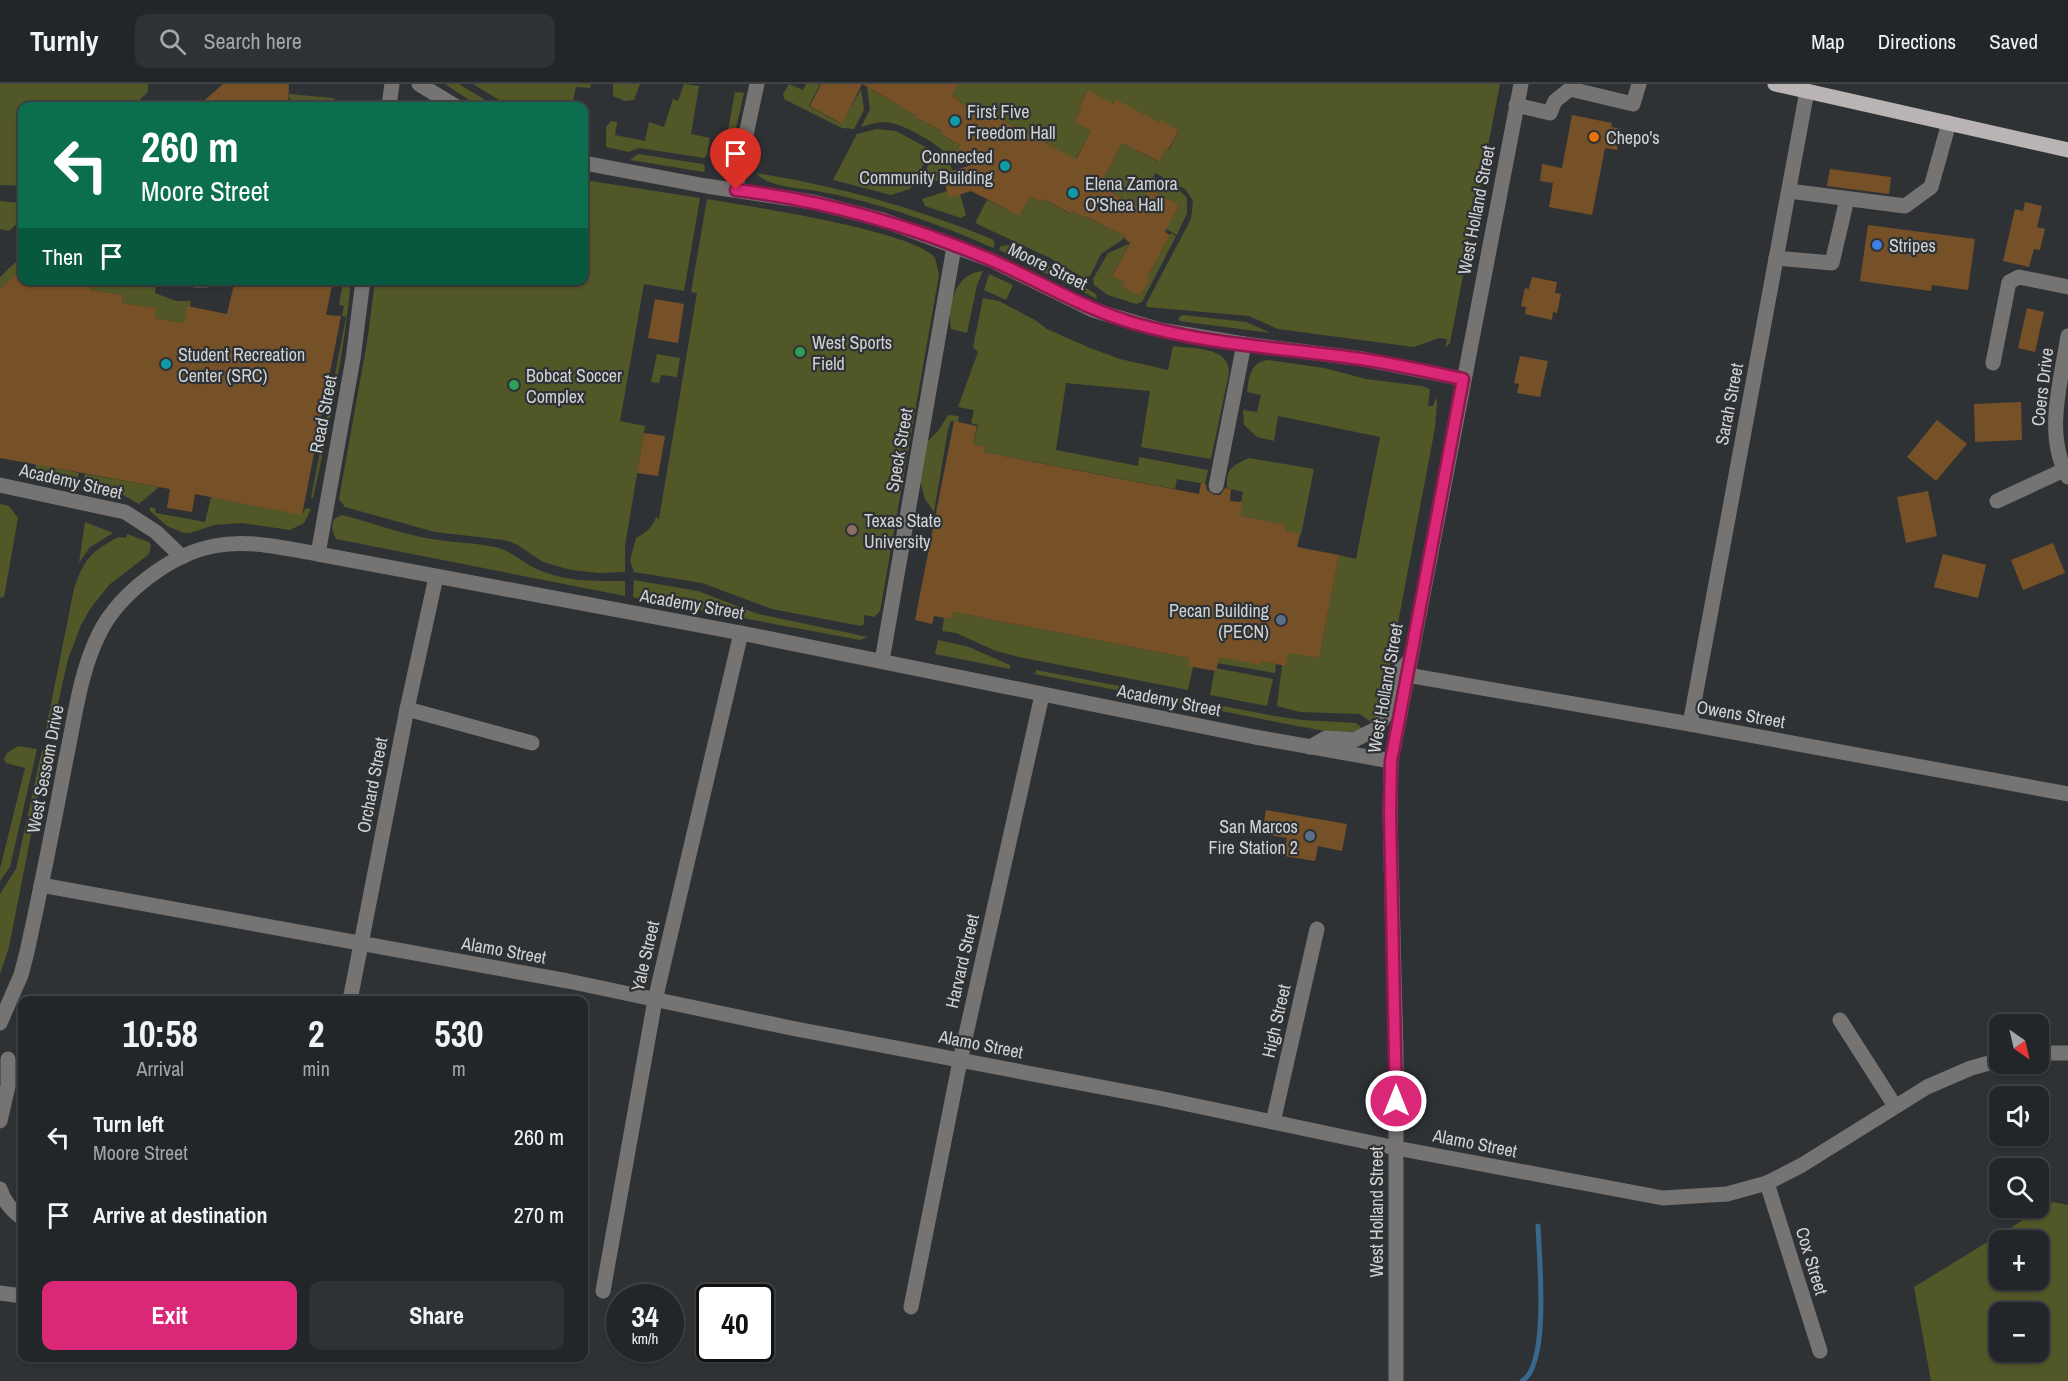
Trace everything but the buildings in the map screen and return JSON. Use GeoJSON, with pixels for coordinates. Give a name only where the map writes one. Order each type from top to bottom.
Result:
{"type":"FeatureCollection","features":[{"type":"Feature","properties":{"kind":"main road"},"geometry":{"type":"LineString","coordinates":[[1775,84],[2068,150]]}},
{"type":"Feature","properties":{"kind":"street"},"geometry":{"type":"LineString","coordinates":[[390,102],[392,84]]}},
{"type":"Feature","properties":{"kind":"street"},"geometry":{"type":"LineString","coordinates":[[419,84],[448,102]]}},
{"type":"Feature","properties":{"kind":"street"},"geometry":{"type":"LineString","coordinates":[[736,190],[757,84]]}},
{"type":"Feature","properties":{"kind":"street","name":"West Holland Street"},"geometry":{"type":"LineString","coordinates":[[1396,1381],[1396,1055],[1390,814],[1391,761],[1521,84]]}},
{"type":"Feature","properties":{"kind":"street"},"geometry":{"type":"LineString","coordinates":[[1516,105],[1550,113],[1555,101],[1570,89],[1633,104],[1639,84]]}},
{"type":"Feature","properties":{"kind":"street","name":"Sarah Street"},"geometry":{"type":"LineString","coordinates":[[1690,724],[1808,91]]}},
{"type":"Feature","properties":{"kind":"street"},"geometry":{"type":"LineString","coordinates":[[1789,190],[1905,206],[1931,187],[1948,123]]}},
{"type":"Feature","properties":{"kind":"street","name":"Moore Street"},"geometry":{"type":"LineString","coordinates":[[588,164],[829,206],[882,220],[991,260],[1103,313],[1160,330],[1244,344],[1363,359],[1463,379]]}},
{"type":"Feature","properties":{"kind":"street"},"geometry":{"type":"LineString","coordinates":[[1776,258],[1832,263],[1847,199]]}},
{"type":"Feature","properties":{"kind":"street","name":"Speck Street"},"geometry":{"type":"LineString","coordinates":[[882,661],[954,246]]}},
{"type":"Feature","properties":{"kind":"street"},"geometry":{"type":"LineString","coordinates":[[1994,363],[2009,282],[2019,277],[2068,286]]}},
{"type":"Feature","properties":{"kind":"street","name":"Read Street"},"geometry":{"type":"LineString","coordinates":[[318,554],[353,359],[362,285]]}},
{"type":"Feature","properties":{"kind":"street","name":"Coers Drive"},"geometry":{"type":"LineString","coordinates":[[2066,473],[2058,450],[2055,425],[2068,336]]}},
{"type":"Feature","properties":{"kind":"street"},"geometry":{"type":"LineString","coordinates":[[1216,486],[1244,344]]}},
{"type":"Feature","properties":{"kind":"street"},"geometry":{"type":"LineString","coordinates":[[1997,501],[2066,473]]}},
{"type":"Feature","properties":{"kind":"street","name":"Academy Street"},"geometry":{"type":"LineString","coordinates":[[0,485],[125,512],[156,532],[182,557],[212,546],[237,543],[260,544],[741,633],[1042,695],[1391,761]]}},
{"type":"Feature","properties":{"kind":"street","name":"West Sessom Drive"},"geometry":{"type":"LineString","coordinates":[[0,1023],[21,975],[87,664],[110,616],[131,592],[182,557]]}},
{"type":"Feature","properties":{"kind":"street","name":"Orchard Street"},"geometry":{"type":"LineString","coordinates":[[351,996],[407,709],[436,577]]}},
{"type":"Feature","properties":{"kind":"street","name":"Yale Street"},"geometry":{"type":"LineString","coordinates":[[603,1291],[655,1000],[741,633]]}},
{"type":"Feature","properties":{"kind":"street"},"geometry":{"type":"LineString","coordinates":[[1310,747],[1326,738],[1354,740],[1376,729],[1386,714],[1391,684],[1397,673],[1408,668]]}},
{"type":"Feature","properties":{"kind":"street","name":"Owens Street"},"geometry":{"type":"LineString","coordinates":[[1408,668],[1690,724],[2068,794]]}},
{"type":"Feature","properties":{"kind":"street","name":"Harvard Street"},"geometry":{"type":"LineString","coordinates":[[911,1307],[960,1061],[1042,695]]}},
{"type":"Feature","properties":{"kind":"street"},"geometry":{"type":"LineString","coordinates":[[407,709],[532,743]]}},
{"type":"Feature","properties":{"kind":"street","name":"Alamo Street"},"geometry":{"type":"LineString","coordinates":[[41,885],[461,963],[495,967],[960,1061],[1160,1098],[1396,1148],[1663,1198],[1727,1194],[1767,1183],[1802,1165],[1895,1106],[1947,1077],[1989,1063]]}},
{"type":"Feature","properties":{"kind":"street","name":"High Street"},"geometry":{"type":"LineString","coordinates":[[1273,1122],[1317,930]]}},
{"type":"Feature","properties":{"kind":"street"},"geometry":{"type":"LineString","coordinates":[[1840,1020],[1895,1106]]}},
{"type":"Feature","properties":{"kind":"street"},"geometry":{"type":"LineString","coordinates":[[2049,1053],[2068,1053]]}},
{"type":"Feature","properties":{"kind":"street"},"geometry":{"type":"LineString","coordinates":[[0,1121],[8,1086],[10,1059]]}},
{"type":"Feature","properties":{"kind":"street","name":"Cox Street"},"geometry":{"type":"LineString","coordinates":[[1767,1183],[1820,1351]]}},
{"type":"Feature","properties":{"kind":"street"},"geometry":{"type":"LineString","coordinates":[[0,1189],[3,1199],[18,1215]]}},
{"type":"Feature","properties":{"kind":"street"},"geometry":{"type":"LineString","coordinates":[[0,1293],[18,1295]]}},
{"type":"Feature","properties":{"kind":"green space"},"geometry":{"type":"Polygon","coordinates":[[[0,84],[148,84],[148,92],[137,102],[18,102],[18,186],[0,185],[0,84]]]}},
{"type":"Feature","properties":{"kind":"green space"},"geometry":{"type":"Polygon","coordinates":[[[445,84],[459,84],[488,102],[472,102],[445,84]]]}},
{"type":"Feature","properties":{"kind":"green space"},"geometry":{"type":"Polygon","coordinates":[[[473,84],[591,84],[590,88],[576,87],[573,102],[502,102],[473,84]]]}},
{"type":"Feature","properties":{"kind":"green space"},"geometry":{"type":"Polygon","coordinates":[[[613,84],[640,84],[634,100],[625,101],[613,96],[613,84]]]}},
{"type":"Feature","properties":{"kind":"green space"},"geometry":{"type":"Polygon","coordinates":[[[684,84],[699,86],[691,134],[710,138],[707,155],[704,158],[639,148],[629,152],[606,147],[606,127],[611,121],[617,122],[615,135],[645,141],[649,122],[664,127],[673,99],[678,101],[684,84]]]}},
{"type":"Feature","properties":{"kind":"green space"},"geometry":{"type":"Polygon","coordinates":[[[789,84],[803,90],[806,84],[820,84],[809,106],[841,124],[861,89],[864,110],[854,129],[842,128],[784,99],[783,94],[789,84]]]}},
{"type":"Feature","properties":{"kind":"green space"},"geometry":{"type":"Polygon","coordinates":[[[958,84],[1500,84],[1450,343],[1445,348],[1447,339],[1439,338],[1414,347],[1278,329],[1249,316],[1147,307],[1146,304],[1191,219],[1193,201],[1185,189],[1155,173],[1153,177],[1180,191],[1187,198],[1187,213],[1177,235],[1166,229],[1179,205],[1149,189],[1139,207],[1100,186],[1122,143],[1158,162],[1166,149],[1169,150],[1179,130],[1115,100],[1112,105],[1088,90],[1079,106],[1082,108],[1074,122],[1091,131],[1067,174],[1055,148],[991,114],[989,118],[959,102],[960,100],[952,96],[958,84]]]}},
{"type":"Feature","properties":{"kind":"green space"},"geometry":{"type":"Polygon","coordinates":[[[867,87],[942,131],[941,135],[960,145],[958,149],[965,152],[956,166],[952,159],[935,145],[902,126],[884,122],[861,127],[870,109],[867,87]]]}},
{"type":"Feature","properties":{"kind":"green space"},"geometry":{"type":"Polygon","coordinates":[[[735,92],[744,93],[726,162],[717,160],[715,157],[717,139],[726,141],[735,92]]]}},
{"type":"Feature","properties":{"kind":"green space"},"geometry":{"type":"Polygon","coordinates":[[[289,94],[332,98],[339,102],[292,102],[289,94]]]}},
{"type":"Feature","properties":{"kind":"green space"},"geometry":{"type":"Polygon","coordinates":[[[877,129],[896,131],[931,150],[910,189],[891,195],[833,180],[857,134],[877,129]]]}},
{"type":"Feature","properties":{"kind":"green space"},"geometry":{"type":"Polygon","coordinates":[[[935,151],[948,161],[953,171],[942,174],[943,179],[918,186],[935,151]]]}},
{"type":"Feature","properties":{"kind":"green space"},"geometry":{"type":"Polygon","coordinates":[[[638,154],[703,164],[705,168],[704,172],[630,160],[638,154]]]}},
{"type":"Feature","properties":{"kind":"green space"},"geometry":{"type":"Polygon","coordinates":[[[756,173],[817,184],[876,199],[963,228],[992,239],[995,243],[993,248],[906,214],[862,201],[776,184],[761,178],[756,173]]]}},
{"type":"Feature","properties":{"kind":"green space"},"geometry":{"type":"Polygon","coordinates":[[[588,181],[700,198],[684,291],[644,284],[620,421],[645,426],[625,546],[625,572],[599,573],[571,570],[543,562],[516,544],[504,540],[435,532],[345,507],[339,499],[368,336],[374,285],[588,285],[588,181]]]}},
{"type":"Feature","properties":{"kind":"green space"},"geometry":{"type":"Polygon","coordinates":[[[947,191],[960,194],[966,215],[961,218],[925,206],[922,199],[947,191]]]}},
{"type":"Feature","properties":{"kind":"green space"},"geometry":{"type":"Polygon","coordinates":[[[1030,197],[1042,202],[1044,199],[1070,214],[1072,211],[1084,218],[1085,216],[1126,237],[1101,254],[1090,276],[1084,278],[1050,258],[977,224],[976,221],[987,200],[1019,216],[1030,197]]]}},
{"type":"Feature","properties":{"kind":"green space","name":"West Sports Field"},"geometry":{"type":"Polygon","coordinates":[[[707,199],[865,229],[897,238],[921,248],[935,258],[939,275],[880,611],[874,617],[864,615],[864,624],[861,626],[772,609],[702,583],[634,572],[630,561],[636,538],[648,530],[656,517],[659,519],[697,293],[691,292],[707,199]]]}},
{"type":"Feature","properties":{"kind":"green space"},"geometry":{"type":"Polygon","coordinates":[[[0,201],[18,203],[18,223],[9,231],[0,229],[0,201]]]}},
{"type":"Feature","properties":{"kind":"green space"},"geometry":{"type":"Polygon","coordinates":[[[1171,233],[1176,236],[1142,302],[1136,304],[1108,295],[1094,285],[1093,279],[1108,253],[1129,244],[1112,276],[1125,283],[1123,287],[1140,296],[1171,233]]]}},
{"type":"Feature","properties":{"kind":"green space"},"geometry":{"type":"Polygon","coordinates":[[[1009,245],[1057,270],[1096,294],[1097,299],[999,250],[1001,246],[1009,245]]]}},
{"type":"Feature","properties":{"kind":"green space"},"geometry":{"type":"Polygon","coordinates":[[[18,260],[18,273],[0,289],[0,277],[18,260]]]}},
{"type":"Feature","properties":{"kind":"green space"},"geometry":{"type":"Polygon","coordinates":[[[983,271],[977,285],[967,333],[951,329],[950,310],[955,292],[966,278],[973,273],[983,271]]]}},
{"type":"Feature","properties":{"kind":"green space"},"geometry":{"type":"Polygon","coordinates":[[[989,274],[1013,285],[1006,300],[984,290],[989,274]]]}},
{"type":"Feature","properties":{"kind":"green space"},"geometry":{"type":"Polygon","coordinates":[[[91,285],[156,285],[155,293],[176,301],[191,301],[190,307],[187,307],[184,323],[155,318],[155,308],[122,303],[123,295],[90,290],[91,285]]]}},
{"type":"Feature","properties":{"kind":"green space"},"geometry":{"type":"Polygon","coordinates":[[[342,285],[350,285],[344,336],[325,444],[313,498],[311,498],[346,317],[342,316],[344,306],[339,305],[342,285]]]}},
{"type":"Feature","properties":{"kind":"green space"},"geometry":{"type":"Polygon","coordinates":[[[983,298],[999,301],[1047,329],[1120,359],[1168,370],[1173,346],[1208,350],[1223,358],[1228,364],[1229,373],[1211,459],[1141,447],[1150,391],[1066,383],[1056,450],[1138,466],[1139,457],[1208,470],[1205,484],[1177,479],[1175,489],[983,452],[984,447],[973,444],[978,425],[971,423],[974,410],[958,407],[978,352],[973,347],[983,298]]]}},
{"type":"Feature","properties":{"kind":"green space"},"geometry":{"type":"Polygon","coordinates":[[[1183,315],[1246,322],[1271,333],[1179,321],[1179,317],[1183,315]]]}},
{"type":"Feature","properties":{"kind":"green space"},"geometry":{"type":"Polygon","coordinates":[[[657,354],[680,358],[677,377],[661,375],[659,383],[651,382],[657,354]]]}},
{"type":"Feature","properties":{"kind":"green space"},"geometry":{"type":"Polygon","coordinates":[[[1268,360],[1324,368],[1366,379],[1422,386],[1430,389],[1428,406],[1433,406],[1436,398],[1435,428],[1382,707],[1372,723],[1360,714],[1300,712],[1277,706],[1282,665],[1286,665],[1287,659],[1283,652],[1319,658],[1339,555],[1356,559],[1380,437],[1278,416],[1274,441],[1257,437],[1244,425],[1243,410],[1257,412],[1261,395],[1247,392],[1249,381],[1254,367],[1268,360]]]}},
{"type":"Feature","properties":{"kind":"green space"},"geometry":{"type":"Polygon","coordinates":[[[948,415],[959,416],[958,422],[951,421],[948,429],[934,512],[925,499],[919,478],[925,444],[938,431],[948,415]]]}},
{"type":"Feature","properties":{"kind":"green space"},"geometry":{"type":"Polygon","coordinates":[[[1249,458],[1314,469],[1301,535],[1285,531],[1285,525],[1245,517],[1260,665],[1261,661],[1276,664],[1275,673],[1217,663],[1216,634],[1243,492],[1227,488],[1228,476],[1231,468],[1249,458]]]}},
{"type":"Feature","properties":{"kind":"green space"},"geometry":{"type":"Polygon","coordinates":[[[36,464],[79,473],[76,486],[51,480],[35,468],[36,464]]]}},
{"type":"Feature","properties":{"kind":"green space"},"geometry":{"type":"Polygon","coordinates":[[[85,474],[159,487],[139,504],[123,495],[82,487],[85,474]]]}},
{"type":"Feature","properties":{"kind":"green space"},"geometry":{"type":"Polygon","coordinates":[[[211,497],[302,514],[306,508],[311,509],[304,523],[290,530],[242,523],[214,525],[190,533],[167,526],[150,511],[150,507],[155,508],[156,513],[205,522],[211,497]]]}},
{"type":"Feature","properties":{"kind":"green space"},"geometry":{"type":"Polygon","coordinates":[[[0,504],[9,506],[18,518],[4,597],[0,598],[0,504]]]}},
{"type":"Feature","properties":{"kind":"green space"},"geometry":{"type":"Polygon","coordinates":[[[342,515],[435,540],[495,547],[537,569],[564,578],[625,581],[625,596],[336,539],[332,529],[333,522],[342,515]]]}},
{"type":"Feature","properties":{"kind":"green space"},"geometry":{"type":"Polygon","coordinates":[[[85,522],[113,533],[90,547],[79,563],[85,522]]]}},
{"type":"Feature","properties":{"kind":"green space"},"geometry":{"type":"Polygon","coordinates":[[[127,534],[149,542],[151,545],[149,554],[109,585],[90,609],[68,659],[53,726],[46,729],[74,589],[80,574],[86,562],[95,552],[114,539],[126,538],[127,534]]]}},
{"type":"Feature","properties":{"kind":"green space"},"geometry":{"type":"Polygon","coordinates":[[[634,580],[698,591],[758,614],[868,637],[860,640],[640,599],[633,597],[634,580]]]}},
{"type":"Feature","properties":{"kind":"green space"},"geometry":{"type":"Polygon","coordinates":[[[953,612],[1189,658],[1193,667],[1188,690],[996,651],[956,633],[942,631],[944,618],[953,612]]]}},
{"type":"Feature","properties":{"kind":"green space"},"geometry":{"type":"Polygon","coordinates":[[[938,640],[969,647],[1010,665],[1010,669],[935,654],[938,640]]]}},
{"type":"Feature","properties":{"kind":"green space"},"geometry":{"type":"Polygon","coordinates":[[[1215,668],[1273,679],[1267,706],[1210,695],[1215,668]]]}},
{"type":"Feature","properties":{"kind":"green space"},"geometry":{"type":"Polygon","coordinates":[[[1036,670],[1274,716],[1356,723],[1363,729],[1340,733],[1302,727],[1035,674],[1036,670]]]}},
{"type":"Feature","properties":{"kind":"green space"},"geometry":{"type":"Polygon","coordinates":[[[18,746],[37,749],[10,867],[0,881],[0,869],[25,768],[6,763],[4,759],[7,753],[18,746]]]}},
{"type":"Feature","properties":{"kind":"green space"},"geometry":{"type":"Polygon","coordinates":[[[42,750],[47,753],[9,947],[0,974],[0,894],[16,869],[42,750]]]}},
{"type":"Feature","properties":{"kind":"green space"},"geometry":{"type":"Polygon","coordinates":[[[2053,1202],[2068,1205],[2068,1381],[1931,1381],[1914,1287],[1989,1241],[1989,1290],[2049,1290],[2049,1230],[2007,1230],[2027,1218],[2049,1218],[2049,1204],[2053,1202]]]}},
{"type":"Feature","properties":{"kind":"waterway"},"geometry":{"type":"LineString","coordinates":[[1522,1381],[1531,1371],[1540,1333],[1541,1284],[1538,1226]]}},
{"type":"Feature","properties":{"kind":"place","name":"First Five Freedom Hall"},"geometry":{"type":"Point","coordinates":[955,121]}},
{"type":"Feature","properties":{"kind":"place","name":"Chepo's"},"geometry":{"type":"Point","coordinates":[1594,137]}},
{"type":"Feature","properties":{"kind":"place","name":"Connected Community Building"},"geometry":{"type":"Point","coordinates":[1005,166]}},
{"type":"Feature","properties":{"kind":"place","name":"Elena Zamora O'Shea Hall"},"geometry":{"type":"Point","coordinates":[1073,193]}},
{"type":"Feature","properties":{"kind":"place","name":"Stripes"},"geometry":{"type":"Point","coordinates":[1877,245]}},
{"type":"Feature","properties":{"kind":"place","name":"West Sports Field"},"geometry":{"type":"Point","coordinates":[800,352]}},
{"type":"Feature","properties":{"kind":"place","name":"Student Recreation Center (SRC)"},"geometry":{"type":"Point","coordinates":[166,364]}},
{"type":"Feature","properties":{"kind":"place","name":"Bobcat Soccer Complex"},"geometry":{"type":"Point","coordinates":[514,385]}},
{"type":"Feature","properties":{"kind":"place","name":"Texas State University"},"geometry":{"type":"Point","coordinates":[852,530]}},
{"type":"Feature","properties":{"kind":"place","name":"Pecan Building (PECN)"},"geometry":{"type":"Point","coordinates":[1281,620]}},
{"type":"Feature","properties":{"kind":"place","name":"San Marcos Fire Station 2"},"geometry":{"type":"Point","coordinates":[1310,836]}},
{"type":"Feature","properties":{"kind":"route"},"geometry":{"type":"LineString","coordinates":[[736,190],[813,202],[882,220],[991,260],[1093,310],[1160,330],[1244,344],[1363,359],[1463,379],[1391,761],[1396,1101]]}}]}
